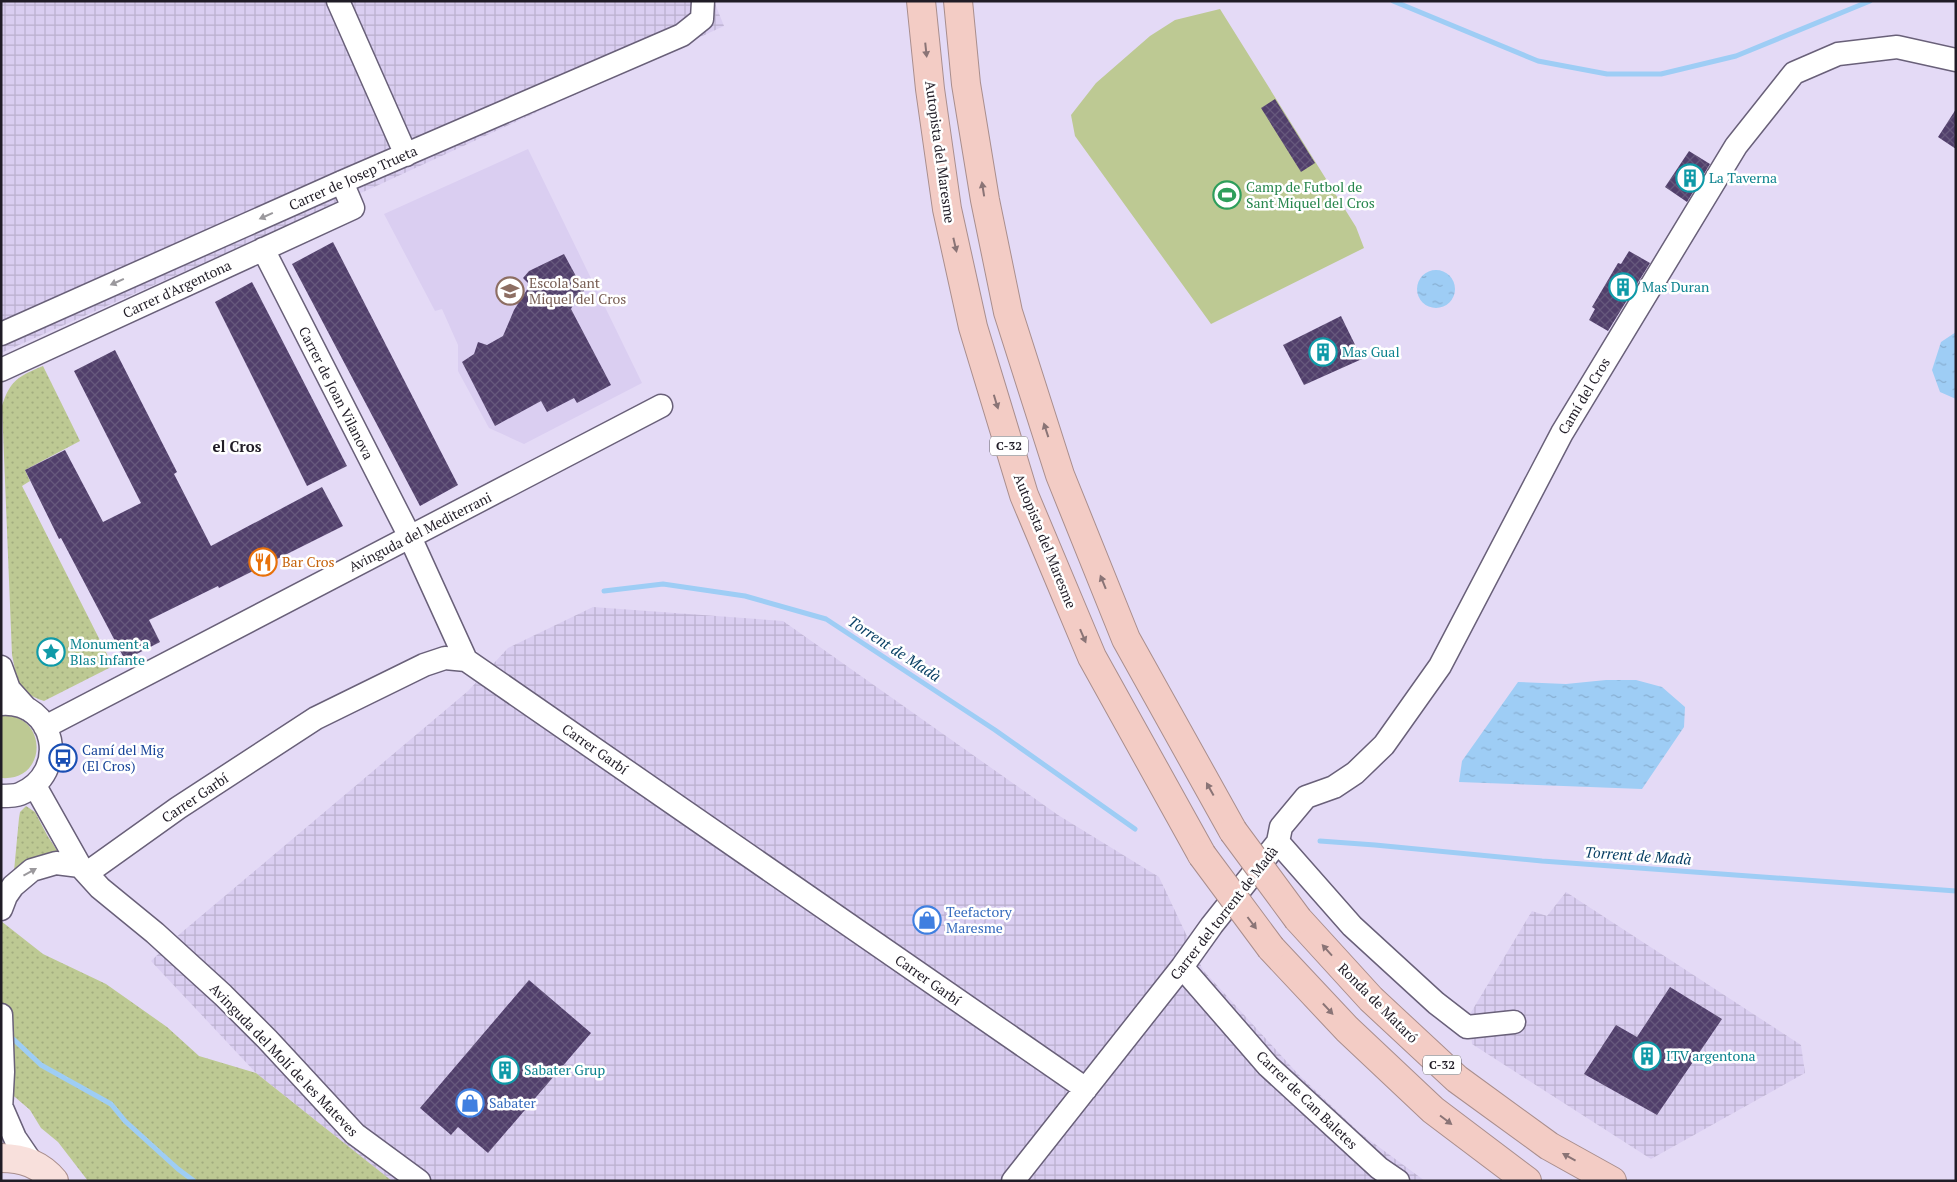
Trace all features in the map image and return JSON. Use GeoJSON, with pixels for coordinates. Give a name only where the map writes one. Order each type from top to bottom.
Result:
{"type":"FeatureCollection","features":[{"type":"Feature","properties":{"kind":"highway","name":"Autopista del Maresme"},"geometry":{"type":"LineString","coordinates":[[922,1],[930,89],[947,209],[973,327],[1024,494],[1092,657],[1202,855],[1271,948],[1347,1029],[1433,1110],[1527,1181]]}},
{"type":"Feature","properties":{"kind":"highway","name":"Ronda de Mataró"},"geometry":{"type":"LineString","coordinates":[[958,1],[966,84],[985,200],[1008,312],[1060,475],[1126,639],[1233,831],[1298,919],[1371,999],[1457,1079],[1549,1146],[1612,1181]]}},
{"type":"Feature","properties":{"kind":"main road"},"geometry":{"type":"LineString","coordinates":[[1,1158],[16,1158],[32,1163],[47,1173],[54,1181]]}},
{"type":"Feature","properties":{"kind":"street"},"geometry":{"type":"LineString","coordinates":[[338,1],[406,155]]}},
{"type":"Feature","properties":{"kind":"street","name":"Carrer de Josep Trueta"},"geometry":{"type":"LineString","coordinates":[[1,334],[342,182],[682,35],[702,10]]}},
{"type":"Feature","properties":{"kind":"street","name":"Camí del Cros"},"geometry":{"type":"LineString","coordinates":[[1278,842],[1281,827],[1306,797],[1334,787],[1355,773],[1384,746],[1440,666],[1562,433],[1736,146],[1794,73],[1838,54],[1897,47],[1956,60]]}},
{"type":"Feature","properties":{"kind":"street","name":"Carrer d'Argentona"},"geometry":{"type":"LineString","coordinates":[[1,370],[353,208],[342,182]]}},
{"type":"Feature","properties":{"kind":"street","name":"Carrer de Joan Vilanova"},"geometry":{"type":"LineString","coordinates":[[263,249],[410,537],[466,660]]}},
{"type":"Feature","properties":{"kind":"street","name":"Avinguda del Mediterrani"},"geometry":{"type":"LineString","coordinates":[[45,727],[661,406]]}},
{"type":"Feature","properties":{"kind":"street","name":"Carrer Garbí"},"geometry":{"type":"LineString","coordinates":[[83,870],[316,718],[424,665],[445,658],[466,660],[1086,1089]]}},
{"type":"Feature","properties":{"kind":"street"},"geometry":{"type":"LineString","coordinates":[[1,667],[9,688],[38,717],[45,727],[50,736],[52,755],[49,767],[35,786],[18,795],[1,796]]}},
{"type":"Feature","properties":{"kind":"street"},"geometry":{"type":"LineString","coordinates":[[1,704],[10,704],[28,709]]}},
{"type":"Feature","properties":{"kind":"street","name":"Avinguda del Molí de les Mateves"},"geometry":{"type":"LineString","coordinates":[[35,786],[83,870],[100,888],[155,933],[223,995],[267,1039],[355,1134],[419,1181]]}},
{"type":"Feature","properties":{"kind":"street","name":"Carrer del torrent de Madà"},"geometry":{"type":"LineString","coordinates":[[1013,1181],[1278,842],[1352,926],[1436,1003],[1467,1027],[1514,1022]]}},
{"type":"Feature","properties":{"kind":"street"},"geometry":{"type":"LineString","coordinates":[[1,909],[6,896],[13,886],[32,870],[56,863],[83,870]]}},
{"type":"Feature","properties":{"kind":"street","name":"Carrer de Can Baletes"},"geometry":{"type":"LineString","coordinates":[[1182,967],[1268,1066],[1379,1168],[1398,1181]]}},
{"type":"Feature","properties":{"kind":"street"},"geometry":{"type":"LineString","coordinates":[[1,1015],[2,1109],[15,1138],[32,1163]]}},
{"type":"Feature","properties":{"kind":"shaded area"},"geometry":{"type":"Polygon","coordinates":[[[1,1],[714,1],[724,26],[372,188],[1,353],[1,1]]]}},
{"type":"Feature","properties":{"kind":"shaded area","name":"Escola Sant Miquel del Cros"},"geometry":{"type":"Polygon","coordinates":[[[528,149],[642,383],[524,444],[489,428],[458,371],[458,345],[442,309],[435,311],[384,214],[528,149]]]}},
{"type":"Feature","properties":{"kind":"shaded area"},"geometry":{"type":"Polygon","coordinates":[[[593,607],[783,621],[1058,815],[1159,877],[1203,970],[1298,1074],[1360,1133],[1425,1181],[392,1181],[256,1073],[151,961],[175,938],[468,691],[508,648],[593,607]]]}},
{"type":"Feature","properties":{"kind":"shaded area"},"geometry":{"type":"Polygon","coordinates":[[[1566,892],[1801,1045],[1805,1073],[1651,1159],[1472,1044],[1470,1014],[1532,911],[1547,916],[1566,892]]]}},
{"type":"Feature","properties":{"kind":"green space","name":"Camp de Futbol de Sant Miquel del Cros"},"geometry":{"type":"Polygon","coordinates":[[[1220,9],[1356,227],[1364,248],[1211,324],[1075,136],[1071,115],[1096,83],[1150,36],[1175,20],[1220,9]]]}},
{"type":"Feature","properties":{"kind":"green space"},"geometry":{"type":"Polygon","coordinates":[[[43,366],[80,441],[25,470],[30,481],[22,486],[113,666],[44,701],[28,693],[19,684],[12,655],[2,406],[8,390],[16,380],[43,366]]]}},
{"type":"Feature","properties":{"kind":"green space"},"geometry":{"type":"Polygon","coordinates":[[[1,716],[16,718],[28,725],[34,735],[37,747],[34,759],[28,769],[17,776],[1,778],[1,716]]]}},
{"type":"Feature","properties":{"kind":"green space"},"geometry":{"type":"Polygon","coordinates":[[[26,806],[35,812],[58,852],[14,871],[20,812],[26,806]]]}},
{"type":"Feature","properties":{"kind":"green space"},"geometry":{"type":"Polygon","coordinates":[[[1,921],[43,954],[106,984],[167,1027],[199,1056],[256,1073],[392,1181],[88,1181],[58,1142],[41,1128],[30,1110],[1,1085],[1,921]]]}},
{"type":"Feature","properties":{"kind":"water"},"geometry":{"type":"Polygon","coordinates":[[[1436,270],[1450,275],[1455,289],[1450,303],[1436,308],[1422,303],[1417,289],[1422,275],[1436,270]]]}},
{"type":"Feature","properties":{"kind":"water"},"geometry":{"type":"Polygon","coordinates":[[[1956,332],[1956,399],[1940,392],[1932,370],[1941,342],[1956,332]]]}},
{"type":"Feature","properties":{"kind":"water"},"geometry":{"type":"Polygon","coordinates":[[[1606,680],[1636,680],[1662,687],[1685,707],[1684,727],[1642,789],[1459,782],[1462,761],[1518,682],[1566,684],[1606,680]]]}},
{"type":"Feature","properties":{"kind":"building"},"geometry":{"type":"Polygon","coordinates":[[[1275,99],[1315,163],[1301,172],[1261,108],[1275,99]]]}},
{"type":"Feature","properties":{"kind":"building"},"geometry":{"type":"Polygon","coordinates":[[[1956,109],[1956,149],[1938,137],[1956,109]]]}},
{"type":"Feature","properties":{"kind":"building","name":"La Taverna"},"geometry":{"type":"Polygon","coordinates":[[[1689,151],[1710,164],[1687,202],[1665,187],[1689,151]]]}},
{"type":"Feature","properties":{"kind":"building"},"geometry":{"type":"Polygon","coordinates":[[[333,242],[458,485],[420,506],[292,264],[333,242]]]}},
{"type":"Feature","properties":{"kind":"building","name":"Mas Duran"},"geometry":{"type":"Polygon","coordinates":[[[1629,251],[1650,263],[1608,331],[1589,320],[1595,309],[1592,307],[1618,263],[1621,264],[1629,251]]]}},
{"type":"Feature","properties":{"kind":"building"},"geometry":{"type":"Polygon","coordinates":[[[564,254],[584,291],[579,294],[571,309],[611,385],[577,403],[574,398],[547,412],[541,401],[495,426],[462,362],[474,354],[478,342],[487,345],[503,336],[514,310],[530,285],[523,278],[529,271],[564,254]]]}},
{"type":"Feature","properties":{"kind":"building"},"geometry":{"type":"Polygon","coordinates":[[[252,282],[347,466],[307,486],[215,302],[252,282]]]}},
{"type":"Feature","properties":{"kind":"building","name":"Mas Gual"},"geometry":{"type":"Polygon","coordinates":[[[1341,316],[1362,359],[1304,385],[1283,345],[1341,316]]]}},
{"type":"Feature","properties":{"kind":"building"},"geometry":{"type":"Polygon","coordinates":[[[115,350],[177,472],[174,474],[211,546],[322,487],[343,526],[219,588],[218,586],[149,620],[160,642],[125,660],[61,538],[59,539],[25,470],[65,450],[103,522],[141,503],[74,371],[115,350]]]}},
{"type":"Feature","properties":{"kind":"building","name":"Sabater Grup"},"geometry":{"type":"Polygon","coordinates":[[[529,980],[591,1033],[488,1153],[458,1127],[451,1135],[420,1108],[529,980]]]}},
{"type":"Feature","properties":{"kind":"building","name":"ITV argentona"},"geometry":{"type":"Polygon","coordinates":[[[1670,987],[1722,1019],[1657,1115],[1584,1074],[1616,1025],[1637,1037],[1670,987]]]}},
{"type":"Feature","properties":{"kind":"waterway"},"geometry":{"type":"LineString","coordinates":[[1393,1],[1538,61],[1607,74],[1661,74],[1736,56],[1870,1]]}},
{"type":"Feature","properties":{"kind":"waterway","name":"Torrent de Madà"},"geometry":{"type":"LineString","coordinates":[[604,591],[663,584],[745,596],[826,619],[995,730],[1135,829]]}},
{"type":"Feature","properties":{"kind":"waterway","name":"Torrent de Madà"},"geometry":{"type":"LineString","coordinates":[[1320,841],[1542,861],[1956,891]]}},
{"type":"Feature","properties":{"kind":"waterway"},"geometry":{"type":"LineString","coordinates":[[9,1035],[41,1065],[111,1104],[125,1121],[194,1181]]}},
{"type":"Feature","properties":{"kind":"place","name":"La Taverna"},"geometry":{"type":"Point","coordinates":[1690,178]}},
{"type":"Feature","properties":{"kind":"place","name":"Camp de Futbol de Sant Miquel del Cros"},"geometry":{"type":"Point","coordinates":[1227,195]}},
{"type":"Feature","properties":{"kind":"place","name":"Mas Duran"},"geometry":{"type":"Point","coordinates":[1623,287]}},
{"type":"Feature","properties":{"kind":"place","name":"Escola Sant Miquel del Cros"},"geometry":{"type":"Point","coordinates":[510,291]}},
{"type":"Feature","properties":{"kind":"place","name":"Mas Gual"},"geometry":{"type":"Point","coordinates":[1323,352]}},
{"type":"Feature","properties":{"kind":"place","name":"Bar Cros"},"geometry":{"type":"Point","coordinates":[263,562]}},
{"type":"Feature","properties":{"kind":"place","name":"Monument a Blas Infante"},"geometry":{"type":"Point","coordinates":[51,652]}},
{"type":"Feature","properties":{"kind":"place","name":"Camí del Mig (El Cros)"},"geometry":{"type":"Point","coordinates":[63,758]}},
{"type":"Feature","properties":{"kind":"place","name":"Teefactory Maresme"},"geometry":{"type":"Point","coordinates":[927,920]}},
{"type":"Feature","properties":{"kind":"place","name":"ITV argentona"},"geometry":{"type":"Point","coordinates":[1647,1056]}},
{"type":"Feature","properties":{"kind":"place","name":"Sabater Grup"},"geometry":{"type":"Point","coordinates":[505,1070]}},
{"type":"Feature","properties":{"kind":"place","name":"Sabater"},"geometry":{"type":"Point","coordinates":[470,1103]}},
{"type":"Feature","properties":{"kind":"district","name":"el Cros"},"geometry":{"type":"Point","coordinates":[237,447]}}]}
